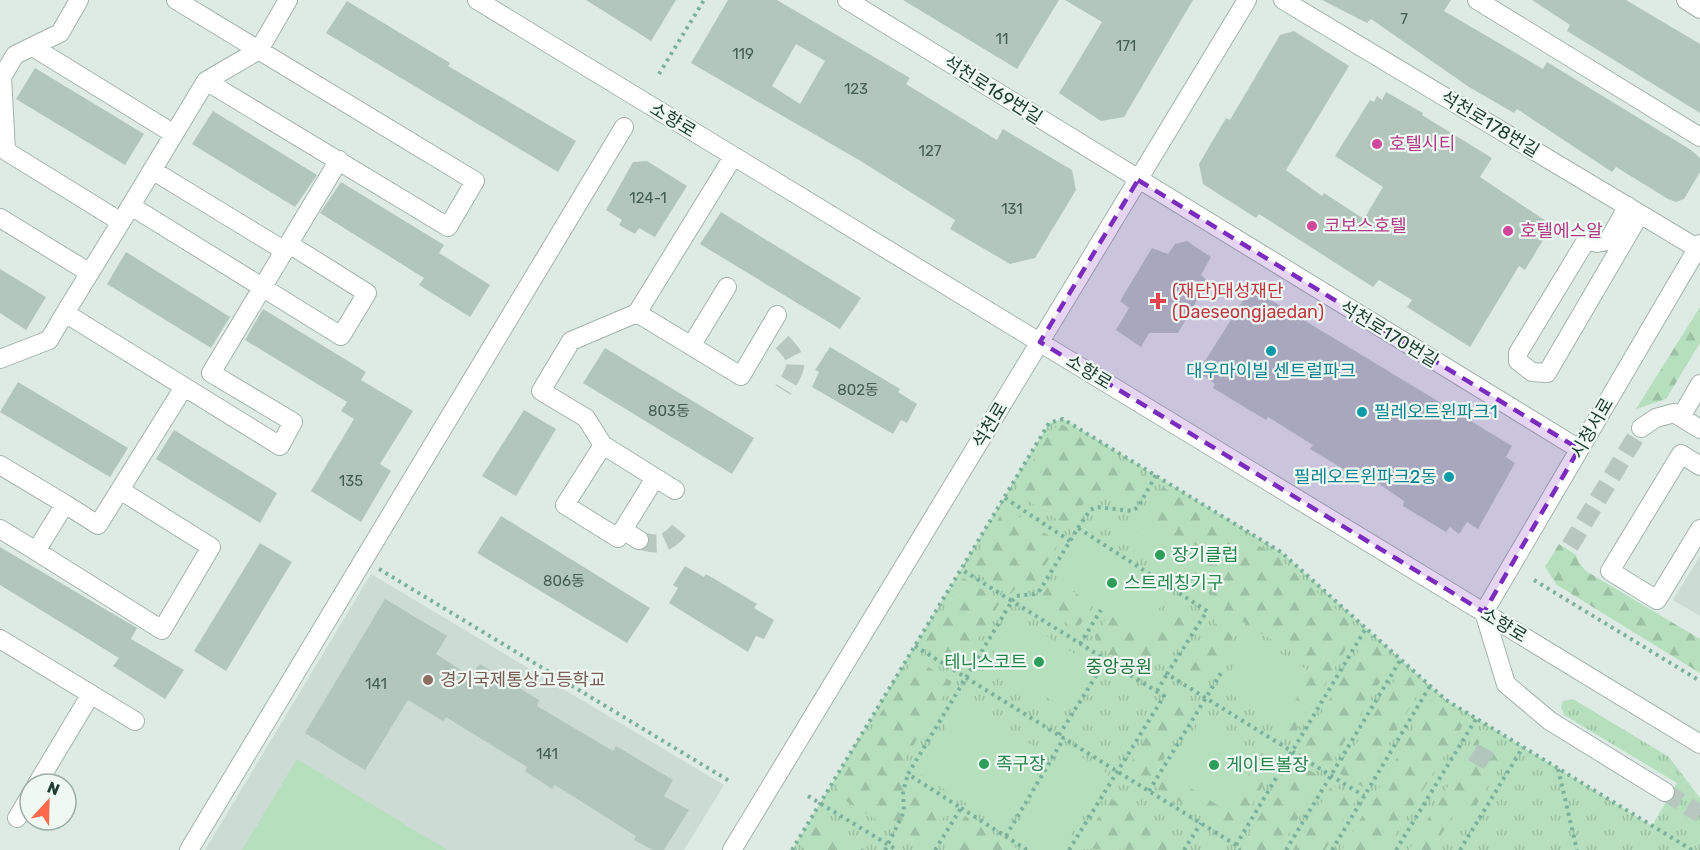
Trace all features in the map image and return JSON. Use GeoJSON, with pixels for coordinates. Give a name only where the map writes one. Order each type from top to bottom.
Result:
{"type":"FeatureCollection","features":[{"type":"Feature","properties":{"kind":"street"},"geometry":{"type":"LineString","coordinates":[[79,0],[60,33],[33,47],[8,50],[1,76],[3,156],[121,222]]}},
{"type":"Feature","properties":{"kind":"street"},"geometry":{"type":"LineString","coordinates":[[176,0],[475,181],[448,226],[206,81]]}},
{"type":"Feature","properties":{"kind":"street"},"geometry":{"type":"LineString","coordinates":[[0,359],[49,340],[206,81],[259,50],[288,0]]}},
{"type":"Feature","properties":{"kind":"street","name":"소향로"},"geometry":{"type":"LineString","coordinates":[[477,0],[1700,744]]}},
{"type":"Feature","properties":{"kind":"street","name":"석천로169번길"},"geometry":{"type":"LineString","coordinates":[[847,0],[1138,180]]}},
{"type":"Feature","properties":{"kind":"street","name":"석천로"},"geometry":{"type":"LineString","coordinates":[[732,850],[1247,0]]}},
{"type":"Feature","properties":{"kind":"street","name":"석천로178번길"},"geometry":{"type":"LineString","coordinates":[[1282,0],[1699,247]]}},
{"type":"Feature","properties":{"kind":"street"},"geometry":{"type":"LineString","coordinates":[[1477,0],[1700,137]]}},
{"type":"Feature","properties":{"kind":"street"},"geometry":{"type":"LineString","coordinates":[[1686,0],[1700,9]]}},
{"type":"Feature","properties":{"kind":"street"},"geometry":{"type":"LineString","coordinates":[[33,47],[174,134]]}},
{"type":"Feature","properties":{"kind":"street"},"geometry":{"type":"LineString","coordinates":[[189,850],[624,127]]}},
{"type":"Feature","properties":{"kind":"street"},"geometry":{"type":"LineString","coordinates":[[675,490],[603,445],[586,418],[541,391],[571,341],[637,313],[733,157]]}},
{"type":"Feature","properties":{"kind":"street"},"geometry":{"type":"LineString","coordinates":[[0,465],[98,525],[120,490],[191,391],[212,373],[339,160]]}},
{"type":"Feature","properties":{"kind":"street"},"geometry":{"type":"LineString","coordinates":[[130,206],[341,336],[367,293],[152,170]]}},
{"type":"Feature","properties":{"kind":"street","name":"석천로170번길"},"geometry":{"type":"LineString","coordinates":[[1138,180],[1579,449]]}},
{"type":"Feature","properties":{"kind":"street"},"geometry":{"type":"LineString","coordinates":[[1634,210],[1547,373],[1532,372],[1518,361],[1518,353],[1587,239],[1597,243],[1608,241],[1634,210]]}},
{"type":"Feature","properties":{"kind":"street"},"geometry":{"type":"LineString","coordinates":[[0,218],[90,273]]}},
{"type":"Feature","properties":{"kind":"street","name":"시청서로"},"geometry":{"type":"LineString","coordinates":[[1484,612],[1699,247]]}},
{"type":"Feature","properties":{"kind":"street"},"geometry":{"type":"LineString","coordinates":[[691,346],[727,286]]}},
{"type":"Feature","properties":{"kind":"street"},"geometry":{"type":"LineString","coordinates":[[65,313],[280,446],[293,423],[212,373]]}},
{"type":"Feature","properties":{"kind":"street"},"geometry":{"type":"LineString","coordinates":[[637,313],[741,376],[774,338],[777,315]]}},
{"type":"Feature","properties":{"kind":"street"},"geometry":{"type":"LineString","coordinates":[[1681,417],[1700,384]]}},
{"type":"Feature","properties":{"kind":"street"},"geometry":{"type":"LineString","coordinates":[[1641,428],[1656,418],[1674,413],[1700,429]]}},
{"type":"Feature","properties":{"kind":"street"},"geometry":{"type":"LineString","coordinates":[[603,445],[565,505],[618,538],[656,478]]}},
{"type":"Feature","properties":{"kind":"street"},"geometry":{"type":"LineString","coordinates":[[1700,466],[1681,454],[1610,571],[1658,600],[1700,529]]}},
{"type":"Feature","properties":{"kind":"street"},"geometry":{"type":"LineString","coordinates":[[0,529],[162,630],[211,547],[120,490]]}},
{"type":"Feature","properties":{"kind":"street"},"geometry":{"type":"LineString","coordinates":[[36,551],[64,504]]}},
{"type":"Feature","properties":{"kind":"street"},"geometry":{"type":"LineString","coordinates":[[623,530],[639,540]]}},
{"type":"Feature","properties":{"kind":"street"},"geometry":{"type":"LineString","coordinates":[[1484,612],[1506,684],[1550,721],[1665,792]]}},
{"type":"Feature","properties":{"kind":"street"},"geometry":{"type":"LineString","coordinates":[[0,639],[135,721]]}},
{"type":"Feature","properties":{"kind":"street"},"geometry":{"type":"LineString","coordinates":[[44,772],[91,694]]}},
{"type":"Feature","properties":{"kind":"path"},"geometry":{"type":"LineString","coordinates":[[659,74],[704,0]]}},
{"type":"Feature","properties":{"kind":"path"},"geometry":{"type":"LineString","coordinates":[[792,850],[1049,423],[1063,418],[1281,552],[1446,700],[1692,850]]}},
{"type":"Feature","properties":{"kind":"path"},"geometry":{"type":"LineString","coordinates":[[885,850],[904,812],[903,791],[908,774],[1012,601],[1016,596],[1034,594],[1040,590],[1090,510],[1097,507],[1132,511],[1138,507],[1156,475]]}},
{"type":"Feature","properties":{"kind":"path"},"geometry":{"type":"LineString","coordinates":[[1005,498],[1070,541]]}},
{"type":"Feature","properties":{"kind":"path"},"geometry":{"type":"LineString","coordinates":[[1078,528],[1207,611],[1157,691]]}},
{"type":"Feature","properties":{"kind":"path"},"geometry":{"type":"LineString","coordinates":[[363,560],[731,782]]}},
{"type":"Feature","properties":{"kind":"path"},"geometry":{"type":"LineString","coordinates":[[961,569],[1164,696],[1069,850]]}},
{"type":"Feature","properties":{"kind":"path"},"geometry":{"type":"LineString","coordinates":[[1534,580],[1700,681]]}},
{"type":"Feature","properties":{"kind":"path"},"geometry":{"type":"LineString","coordinates":[[1080,644],[1101,610]]}},
{"type":"Feature","properties":{"kind":"path"},"geometry":{"type":"LineString","coordinates":[[1236,845],[1366,628]]}},
{"type":"Feature","properties":{"kind":"path"},"geometry":{"type":"LineString","coordinates":[[915,646],[1201,823],[1236,845],[1240,850]]}},
{"type":"Feature","properties":{"kind":"path"},"geometry":{"type":"LineString","coordinates":[[1286,850],[1401,659]]}},
{"type":"Feature","properties":{"kind":"path"},"geometry":{"type":"LineString","coordinates":[[1006,836],[1106,660]]}},
{"type":"Feature","properties":{"kind":"path"},"geometry":{"type":"LineString","coordinates":[[1149,791],[1221,673]]}},
{"type":"Feature","properties":{"kind":"path"},"geometry":{"type":"LineString","coordinates":[[1167,674],[1364,796]]}},
{"type":"Feature","properties":{"kind":"path"},"geometry":{"type":"LineString","coordinates":[[1332,850],[1430,686]]}},
{"type":"Feature","properties":{"kind":"path"},"geometry":{"type":"LineString","coordinates":[[1396,850],[1476,718]]}},
{"type":"Feature","properties":{"kind":"path"},"geometry":{"type":"LineString","coordinates":[[1460,850],[1523,747]]}},
{"type":"Feature","properties":{"kind":"path"},"geometry":{"type":"LineString","coordinates":[[1558,768],[1577,850]]}},
{"type":"Feature","properties":{"kind":"path"},"geometry":{"type":"LineString","coordinates":[[908,774],[1027,850]]}},
{"type":"Feature","properties":{"kind":"path"},"geometry":{"type":"LineString","coordinates":[[808,796],[897,850]]}},
{"type":"Feature","properties":{"kind":"path"},"geometry":{"type":"LineString","coordinates":[[935,850],[961,808]]}},
{"type":"Feature","properties":{"kind":"path"},"geometry":{"type":"LineString","coordinates":[[1184,850],[1201,823]]}},
{"type":"Feature","properties":{"kind":"highlighted area"},"geometry":{"type":"Polygon","coordinates":[[[1138,180],[1579,449],[1484,612],[1040,342],[1138,180]]]}},
{"type":"Feature","properties":{"kind":"shaded area"},"geometry":{"type":"Polygon","coordinates":[[[1700,556],[1700,616],[1673,600],[1700,556]]]}},
{"type":"Feature","properties":{"kind":"shaded area","name":"경기국제통상고등학교"},"geometry":{"type":"Polygon","coordinates":[[[371,574],[724,785],[684,850],[205,850],[371,574]]]}},
{"type":"Feature","properties":{"kind":"green space"},"geometry":{"type":"Polygon","coordinates":[[[1700,307],[1700,343],[1666,399],[1636,409],[1700,307]]]}},
{"type":"Feature","properties":{"kind":"green space","name":"중앙공원"},"geometry":{"type":"Polygon","coordinates":[[[1063,419],[1281,552],[1446,700],[1652,826],[1677,783],[1564,715],[1561,707],[1563,701],[1573,699],[1669,757],[1700,798],[1700,850],[792,850],[1049,423],[1063,419]]]}},
{"type":"Feature","properties":{"kind":"green space"},"geometry":{"type":"Polygon","coordinates":[[[1063,425],[1147,477],[1132,503],[1105,494],[1091,497],[1076,513],[1068,526],[1014,492],[1053,428],[1063,425]]]}},
{"type":"Feature","properties":{"kind":"green space"},"geometry":{"type":"Polygon","coordinates":[[[1163,487],[1279,558],[1358,629],[1292,738],[1278,729],[1315,667],[1242,621],[1202,686],[1184,675],[1227,605],[1187,579],[1197,563],[1157,537],[1163,526],[1146,515],[1163,487]]]}},
{"type":"Feature","properties":{"kind":"green space"},"geometry":{"type":"Polygon","coordinates":[[[1005,508],[1059,542],[1033,586],[1015,589],[1010,594],[969,568],[1005,508]]]}},
{"type":"Feature","properties":{"kind":"green space","name":"장기클럽"},"geometry":{"type":"Polygon","coordinates":[[[1142,523],[1155,531],[1151,539],[1191,564],[1182,580],[1128,545],[1142,523]]]}},
{"type":"Feature","properties":{"kind":"green space","name":"스트레칭기구"},"geometry":{"type":"Polygon","coordinates":[[[1079,535],[1169,592],[1145,632],[1054,575],[1079,535]]]}},
{"type":"Feature","properties":{"kind":"green space"},"geometry":{"type":"Polygon","coordinates":[[[1559,544],[1576,555],[1586,571],[1700,639],[1700,673],[1557,585],[1545,567],[1559,544]]]}},
{"type":"Feature","properties":{"kind":"green space"},"geometry":{"type":"Polygon","coordinates":[[[963,578],[1001,601],[961,667],[923,644],[963,578]]]}},
{"type":"Feature","properties":{"kind":"green space"},"geometry":{"type":"Polygon","coordinates":[[[1053,579],[1093,604],[1080,625],[1073,627],[1036,605],[1053,579]]]}},
{"type":"Feature","properties":{"kind":"green space"},"geometry":{"type":"Polygon","coordinates":[[[1175,613],[1187,620],[1188,630],[1167,662],[1148,659],[1132,668],[1096,645],[1095,636],[1109,615],[1147,637],[1159,616],[1175,613]]]}},
{"type":"Feature","properties":{"kind":"green space","name":"테니스코트"},"geometry":{"type":"Polygon","coordinates":[[[1016,617],[1089,663],[1062,707],[989,661],[1016,617]]]}},
{"type":"Feature","properties":{"kind":"green space","name":"게이트볼장"},"geometry":{"type":"Polygon","coordinates":[[[1252,636],[1312,673],[1281,724],[1221,688],[1252,636]]]}},
{"type":"Feature","properties":{"kind":"green space"},"geometry":{"type":"Polygon","coordinates":[[[1367,637],[1393,660],[1329,768],[1300,749],[1367,637]]]}},
{"type":"Feature","properties":{"kind":"green space"},"geometry":{"type":"Polygon","coordinates":[[[914,658],[952,682],[897,772],[941,800],[946,814],[924,849],[833,793],[914,658]]]}},
{"type":"Feature","properties":{"kind":"green space"},"geometry":{"type":"Polygon","coordinates":[[[1402,668],[1422,687],[1363,787],[1339,773],[1402,668]]]}},
{"type":"Feature","properties":{"kind":"green space"},"geometry":{"type":"Polygon","coordinates":[[[1176,689],[1196,701],[1157,767],[1227,810],[1267,745],[1282,754],[1234,835],[1127,769],[1176,689]]]}},
{"type":"Feature","properties":{"kind":"green space"},"geometry":{"type":"Polygon","coordinates":[[[1433,697],[1466,720],[1386,850],[1342,850],[1433,697]]]}},
{"type":"Feature","properties":{"kind":"green space","name":"족구장"},"geometry":{"type":"Polygon","coordinates":[[[961,702],[1049,755],[1006,828],[919,773],[961,702]]]}},
{"type":"Feature","properties":{"kind":"green space","name":"게이트볼장"},"geometry":{"type":"Polygon","coordinates":[[[1200,721],[1259,757],[1227,811],[1168,774],[1200,721]]]}},
{"type":"Feature","properties":{"kind":"green space"},"geometry":{"type":"Polygon","coordinates":[[[1483,729],[1497,738],[1493,744],[1482,738],[1469,760],[1484,769],[1494,753],[1504,759],[1472,812],[1458,807],[1432,850],[1409,850],[1483,729]]]}},
{"type":"Feature","properties":{"kind":"green space"},"geometry":{"type":"Polygon","coordinates":[[[1064,746],[1108,774],[1061,850],[1043,850],[1013,832],[1064,746]]]}},
{"type":"Feature","properties":{"kind":"green space"},"geometry":{"type":"Polygon","coordinates":[[[297,759],[447,850],[242,850],[297,759]]]}},
{"type":"Feature","properties":{"kind":"green space"},"geometry":{"type":"Polygon","coordinates":[[[1293,760],[1322,778],[1279,850],[1248,850],[1243,844],[1293,760]]]}},
{"type":"Feature","properties":{"kind":"green space"},"geometry":{"type":"Polygon","coordinates":[[[1332,785],[1356,799],[1325,850],[1293,850],[1332,785]]]}},
{"type":"Feature","properties":{"kind":"green space"},"geometry":{"type":"Polygon","coordinates":[[[1110,798],[1174,837],[1166,850],[1079,849],[1110,798]]]}},
{"type":"Feature","properties":{"kind":"green space"},"geometry":{"type":"Polygon","coordinates":[[[965,816],[1019,850],[944,850],[965,816]]]}},
{"type":"Feature","properties":{"kind":"green space"},"geometry":{"type":"Polygon","coordinates":[[[818,822],[865,850],[801,850],[818,822]]]}},
{"type":"Feature","properties":{"kind":"building"},"geometry":{"type":"Polygon","coordinates":[[[586,0],[676,0],[651,41],[586,0]]]}},
{"type":"Feature","properties":{"kind":"building"},"geometry":{"type":"Polygon","coordinates":[[[728,0],[777,0],[910,78],[906,84],[997,140],[1003,129],[1072,170],[1076,190],[1035,258],[1010,264],[950,229],[955,220],[859,160],[691,63],[728,0]],[[796,44],[772,86],[800,104],[825,61],[796,44]]]}},
{"type":"Feature","properties":{"kind":"building"},"geometry":{"type":"Polygon","coordinates":[[[903,0],[1059,0],[1017,69],[903,0]]]}},
{"type":"Feature","properties":{"kind":"building"},"geometry":{"type":"Polygon","coordinates":[[[1065,0],[1193,0],[1124,117],[1101,121],[1059,93],[1102,22],[1065,0]]]}},
{"type":"Feature","properties":{"kind":"building"},"geometry":{"type":"Polygon","coordinates":[[[1322,0],[1451,0],[1444,11],[1543,69],[1547,62],[1691,150],[1700,158],[1700,172],[1684,199],[1676,202],[1668,199],[1616,167],[1612,172],[1517,109],[1514,113],[1469,87],[1371,19],[1367,23],[1322,0]]]}},
{"type":"Feature","properties":{"kind":"building"},"geometry":{"type":"Polygon","coordinates":[[[1532,0],[1626,0],[1700,44],[1700,113],[1567,31],[1570,25],[1532,0]]]}},
{"type":"Feature","properties":{"kind":"building"},"geometry":{"type":"Polygon","coordinates":[[[347,1],[450,63],[448,66],[576,141],[558,172],[326,33],[347,1]]]}},
{"type":"Feature","properties":{"kind":"building"},"geometry":{"type":"Polygon","coordinates":[[[1294,31],[1349,66],[1286,170],[1322,196],[1324,193],[1364,219],[1383,187],[1335,156],[1370,100],[1374,102],[1377,96],[1382,100],[1386,92],[1492,158],[1480,177],[1552,225],[1525,270],[1519,266],[1470,347],[1407,307],[1412,300],[1379,280],[1373,287],[1259,214],[1256,218],[1203,184],[1199,164],[1226,118],[1230,120],[1280,35],[1294,31]]]}},
{"type":"Feature","properties":{"kind":"building"},"geometry":{"type":"Polygon","coordinates":[[[35,68],[144,134],[125,165],[16,99],[35,68]]]}},
{"type":"Feature","properties":{"kind":"building"},"geometry":{"type":"Polygon","coordinates":[[[213,111],[317,175],[295,207],[192,144],[213,111]]]}},
{"type":"Feature","properties":{"kind":"building"},"geometry":{"type":"Polygon","coordinates":[[[647,161],[687,186],[655,237],[639,228],[635,234],[619,225],[622,220],[606,210],[633,162],[647,161]]]}},
{"type":"Feature","properties":{"kind":"building"},"geometry":{"type":"Polygon","coordinates":[[[341,182],[444,245],[439,253],[490,285],[470,317],[419,285],[424,278],[320,213],[341,182]]]}},
{"type":"Feature","properties":{"kind":"building"},"geometry":{"type":"Polygon","coordinates":[[[721,212],[861,298],[840,329],[700,244],[721,212]]]}},
{"type":"Feature","properties":{"kind":"building"},"geometry":{"type":"Polygon","coordinates":[[[1187,241],[1211,257],[1201,275],[1208,281],[1178,333],[1149,333],[1141,347],[1116,330],[1129,308],[1120,301],[1152,248],[1168,254],[1175,244],[1187,241]]]}},
{"type":"Feature","properties":{"kind":"building"},"geometry":{"type":"Polygon","coordinates":[[[126,252],[230,317],[211,348],[107,284],[126,252]]]}},
{"type":"Feature","properties":{"kind":"building"},"geometry":{"type":"Polygon","coordinates":[[[0,269],[46,297],[26,330],[0,313],[0,269]]]}},
{"type":"Feature","properties":{"kind":"building"},"geometry":{"type":"Polygon","coordinates":[[[1251,288],[1512,446],[1506,457],[1515,463],[1478,529],[1467,522],[1459,534],[1450,527],[1446,532],[1403,506],[1404,501],[1359,470],[1355,476],[1310,449],[1313,445],[1268,417],[1266,420],[1213,388],[1215,384],[1198,372],[1251,288]]]}},
{"type":"Feature","properties":{"kind":"building"},"geometry":{"type":"Polygon","coordinates":[[[263,309],[366,372],[361,380],[413,411],[380,464],[391,471],[361,522],[311,491],[354,419],[341,411],[347,402],[245,340],[263,309]]]}},
{"type":"Feature","properties":{"kind":"building"},"geometry":{"type":"Polygon","coordinates":[[[830,347],[900,389],[898,392],[917,404],[907,423],[901,420],[893,434],[812,387],[819,372],[815,370],[830,347]]]}},
{"type":"Feature","properties":{"kind":"building"},"geometry":{"type":"Polygon","coordinates":[[[605,348],[754,438],[732,474],[583,383],[605,348]]]}},
{"type":"Feature","properties":{"kind":"building"},"geometry":{"type":"Polygon","coordinates":[[[18,382],[128,448],[110,477],[0,412],[18,382]]]}},
{"type":"Feature","properties":{"kind":"building"},"geometry":{"type":"Polygon","coordinates":[[[524,410],[556,429],[516,496],[482,476],[524,410]]]}},
{"type":"Feature","properties":{"kind":"building"},"geometry":{"type":"Polygon","coordinates":[[[174,430],[277,493],[260,523],[156,459],[174,430]]]}},
{"type":"Feature","properties":{"kind":"building"},"geometry":{"type":"Polygon","coordinates":[[[501,516],[650,608],[627,643],[477,553],[501,516]]]}},
{"type":"Feature","properties":{"kind":"building"},"geometry":{"type":"Polygon","coordinates":[[[260,543],[292,562],[226,671],[194,651],[260,543]]]}},
{"type":"Feature","properties":{"kind":"building"},"geometry":{"type":"Polygon","coordinates":[[[0,547],[137,628],[131,639],[184,670],[165,699],[113,666],[119,658],[0,585],[0,547]]]}},
{"type":"Feature","properties":{"kind":"building"},"geometry":{"type":"Polygon","coordinates":[[[685,566],[704,577],[706,574],[757,604],[754,608],[774,620],[764,639],[756,636],[748,652],[669,603],[678,588],[673,585],[685,566]]]}},
{"type":"Feature","properties":{"kind":"building"},"geometry":{"type":"Polygon","coordinates":[[[385,599],[447,636],[436,654],[470,676],[480,664],[539,700],[537,706],[613,751],[616,746],[673,780],[664,796],[689,810],[664,850],[653,850],[634,840],[636,836],[555,785],[552,789],[525,771],[527,767],[446,717],[443,721],[408,700],[365,770],[305,733],[385,599]]]}},
{"type":"Feature","properties":{"kind":"building"},"geometry":{"type":"Polygon","coordinates":[[[1478,744],[1494,753],[1484,769],[1468,760],[1478,744]]]}},
{"type":"Feature","properties":{"kind":"tunnel"},"geometry":{"type":"LineString","coordinates":[[782,342],[795,360],[792,376],[783,390]]}},
{"type":"Feature","properties":{"kind":"tunnel"},"geometry":{"type":"LineString","coordinates":[[1570,546],[1641,428]]}},
{"type":"Feature","properties":{"kind":"tunnel"},"geometry":{"type":"LineString","coordinates":[[639,540],[652,543],[663,542],[673,537],[682,526]]}},
{"type":"Feature","properties":{"kind":"tunnel"},"geometry":{"type":"LineString","coordinates":[[1665,792],[1700,814]]}},
{"type":"Feature","properties":{"kind":"place","name":"호텔시티"},"geometry":{"type":"Point","coordinates":[1377,144]}},
{"type":"Feature","properties":{"kind":"place","name":"코보스호텔"},"geometry":{"type":"Point","coordinates":[1312,226]}},
{"type":"Feature","properties":{"kind":"place","name":"호텔에스알"},"geometry":{"type":"Point","coordinates":[1508,231]}},
{"type":"Feature","properties":{"kind":"place","name":"(재단)대성재단 (Daeseongjaedan)"},"geometry":{"type":"Point","coordinates":[1158,301]}},
{"type":"Feature","properties":{"kind":"place","name":"대우마이빌 센트럴파크"},"geometry":{"type":"Point","coordinates":[1271,351]}},
{"type":"Feature","properties":{"kind":"place","name":"필레오트윈파크1"},"geometry":{"type":"Point","coordinates":[1362,412]}},
{"type":"Feature","properties":{"kind":"place","name":"필레오트윈파크2동"},"geometry":{"type":"Point","coordinates":[1449,477]}},
{"type":"Feature","properties":{"kind":"place","name":"장기클럽"},"geometry":{"type":"Point","coordinates":[1160,555]}},
{"type":"Feature","properties":{"kind":"place","name":"스트레칭기구"},"geometry":{"type":"Point","coordinates":[1112,583]}},
{"type":"Feature","properties":{"kind":"place","name":"테니스코트"},"geometry":{"type":"Point","coordinates":[1039,662]}},
{"type":"Feature","properties":{"kind":"place","name":"경기국제통상고등학교"},"geometry":{"type":"Point","coordinates":[428,680]}},
{"type":"Feature","properties":{"kind":"place","name":"족구장"},"geometry":{"type":"Point","coordinates":[984,764]}},
{"type":"Feature","properties":{"kind":"place","name":"게이트볼장"},"geometry":{"type":"Point","coordinates":[1214,765]}}]}
